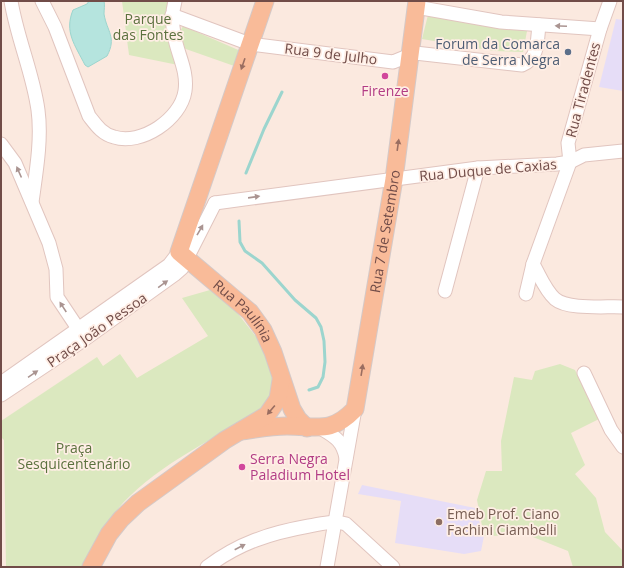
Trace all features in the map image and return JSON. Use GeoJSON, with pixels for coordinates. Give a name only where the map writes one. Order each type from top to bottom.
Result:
{"type":"FeatureCollection","features":[{"type":"Feature","properties":{"kind":"main road"},"geometry":{"type":"LineString","coordinates":[[183,255],[198,197],[265,1]]}},
{"type":"Feature","properties":{"kind":"main road","name":"Rua 7 de Setembro"},"geometry":{"type":"LineString","coordinates":[[355,409],[394,179],[417,4]]}},
{"type":"Feature","properties":{"kind":"main road","name":"Rua Paulínia"},"geometry":{"type":"LineString","coordinates":[[183,255],[250,312],[263,330],[282,376],[292,409],[298,420],[315,428]]}},
{"type":"Feature","properties":{"kind":"main road"},"geometry":{"type":"LineString","coordinates":[[91,567],[109,534],[138,502],[225,440],[267,415],[273,409],[278,399],[282,376]]}},
{"type":"Feature","properties":{"kind":"main road"},"geometry":{"type":"LineString","coordinates":[[241,431],[287,426],[315,428],[348,417],[355,409]]}},
{"type":"Feature","properties":{"kind":"street"},"geometry":{"type":"LineString","coordinates":[[12,1],[28,63],[38,113],[37,162],[32,202]]}},
{"type":"Feature","properties":{"kind":"street"},"geometry":{"type":"LineString","coordinates":[[42,1],[55,27],[89,116],[97,127],[106,134],[122,139],[133,140],[162,124],[174,113],[185,92],[186,75],[174,35],[172,15],[175,1]]}},
{"type":"Feature","properties":{"kind":"street","name":"Rua Tiradentes"},"geometry":{"type":"LineString","coordinates":[[526,294],[533,264],[570,162],[568,143],[600,29],[610,1]]}},
{"type":"Feature","properties":{"kind":"street"},"geometry":{"type":"LineString","coordinates":[[417,4],[501,22],[600,29]]}},
{"type":"Feature","properties":{"kind":"street","name":"Rua 9 de Julho"},"geometry":{"type":"LineString","coordinates":[[172,15],[250,44],[393,62],[411,54]]}},
{"type":"Feature","properties":{"kind":"street"},"geometry":{"type":"LineString","coordinates":[[411,54],[522,65],[532,60],[536,53],[539,25]]}},
{"type":"Feature","properties":{"kind":"street"},"geometry":{"type":"LineString","coordinates":[[1,144],[15,163],[54,256],[58,297],[82,334]]}},
{"type":"Feature","properties":{"kind":"street","name":"Rua Duque de Caxias"},"geometry":{"type":"LineString","coordinates":[[215,203],[478,168],[570,162],[584,155],[623,151]]}},
{"type":"Feature","properties":{"kind":"street"},"geometry":{"type":"LineString","coordinates":[[445,292],[478,168]]}},
{"type":"Feature","properties":{"kind":"street"},"geometry":{"type":"LineString","coordinates":[[198,197],[215,203]]}},
{"type":"Feature","properties":{"kind":"street","name":"Praça João Pessoa"},"geometry":{"type":"LineString","coordinates":[[1,383],[168,280],[182,268],[183,255],[193,243],[215,203]]}},
{"type":"Feature","properties":{"kind":"street"},"geometry":{"type":"LineString","coordinates":[[533,264],[548,290],[556,299],[566,304],[622,304]]}},
{"type":"Feature","properties":{"kind":"street","name":"Praça João Pessoa"},"geometry":{"type":"LineString","coordinates":[[1,396],[82,334]]}},
{"type":"Feature","properties":{"kind":"street"},"geometry":{"type":"LineString","coordinates":[[584,373],[611,430],[623,447]]}},
{"type":"Feature","properties":{"kind":"street","name":"Rua 7 de Setembro"},"geometry":{"type":"LineString","coordinates":[[327,567],[355,409]]}},
{"type":"Feature","properties":{"kind":"street"},"geometry":{"type":"LineString","coordinates":[[315,428],[338,438],[347,460]]}},
{"type":"Feature","properties":{"kind":"street"},"geometry":{"type":"LineString","coordinates":[[207,567],[218,559],[262,536],[274,532],[335,521],[346,524],[393,567]]}},
{"type":"Feature","properties":{"kind":"shaded area"},"geometry":{"type":"Polygon","coordinates":[[[616,19],[623,20],[623,91],[599,87],[616,19]]]}},
{"type":"Feature","properties":{"kind":"shaded area","name":"Emeb Prof. Ciano Fachini Ciambelli"},"geometry":{"type":"Polygon","coordinates":[[[362,485],[475,508],[484,536],[481,551],[464,554],[395,543],[401,501],[358,494],[362,485]]]}},
{"type":"Feature","properties":{"kind":"green space","name":"Parque das Fontes"},"geometry":{"type":"Polygon","coordinates":[[[122,1],[172,1],[178,65],[129,55],[122,1]]]}},
{"type":"Feature","properties":{"kind":"green space"},"geometry":{"type":"Polygon","coordinates":[[[429,11],[528,26],[523,52],[494,51],[422,39],[429,11]]]}},
{"type":"Feature","properties":{"kind":"green space"},"geometry":{"type":"Polygon","coordinates":[[[183,26],[243,52],[237,67],[183,48],[178,35],[183,26]]]}},
{"type":"Feature","properties":{"kind":"green space","name":"Praça Sesquicentenário"},"geometry":{"type":"Polygon","coordinates":[[[210,290],[231,305],[261,343],[270,360],[274,386],[268,407],[188,453],[149,479],[132,494],[107,523],[83,567],[6,567],[4,440],[1,437],[1,421],[97,357],[103,366],[120,354],[137,378],[208,336],[182,298],[210,290]]]}},
{"type":"Feature","properties":{"kind":"green space"},"geometry":{"type":"Polygon","coordinates":[[[560,364],[575,370],[599,419],[571,433],[585,465],[575,474],[596,498],[605,532],[623,551],[623,567],[573,567],[568,551],[528,535],[484,536],[477,500],[486,471],[502,471],[501,441],[514,377],[532,380],[535,371],[560,364]]]}},
{"type":"Feature","properties":{"kind":"water"},"geometry":{"type":"Polygon","coordinates":[[[89,1],[104,1],[104,14],[111,44],[107,56],[88,67],[85,65],[74,45],[70,32],[70,25],[73,10],[87,4],[89,1]]]}},
{"type":"Feature","properties":{"kind":"waterway"},"geometry":{"type":"LineString","coordinates":[[246,173],[264,129],[282,92]]}},
{"type":"Feature","properties":{"kind":"waterway"},"geometry":{"type":"LineString","coordinates":[[239,221],[240,242],[245,251],[262,263],[295,300],[316,318],[321,327],[324,341],[325,362],[323,377],[318,387],[309,390]]}},
{"type":"Feature","properties":{"kind":"place","name":"Forum da Comarca de Serra Negra"},"geometry":{"type":"Point","coordinates":[568,52]}},
{"type":"Feature","properties":{"kind":"place","name":"Firenze"},"geometry":{"type":"Point","coordinates":[385,76]}},
{"type":"Feature","properties":{"kind":"place","name":"Serra Negra Paladium Hotel"},"geometry":{"type":"Point","coordinates":[242,467]}},
{"type":"Feature","properties":{"kind":"place","name":"Emeb Prof. Ciano Fachini Ciambelli"},"geometry":{"type":"Point","coordinates":[439,522]}}]}
